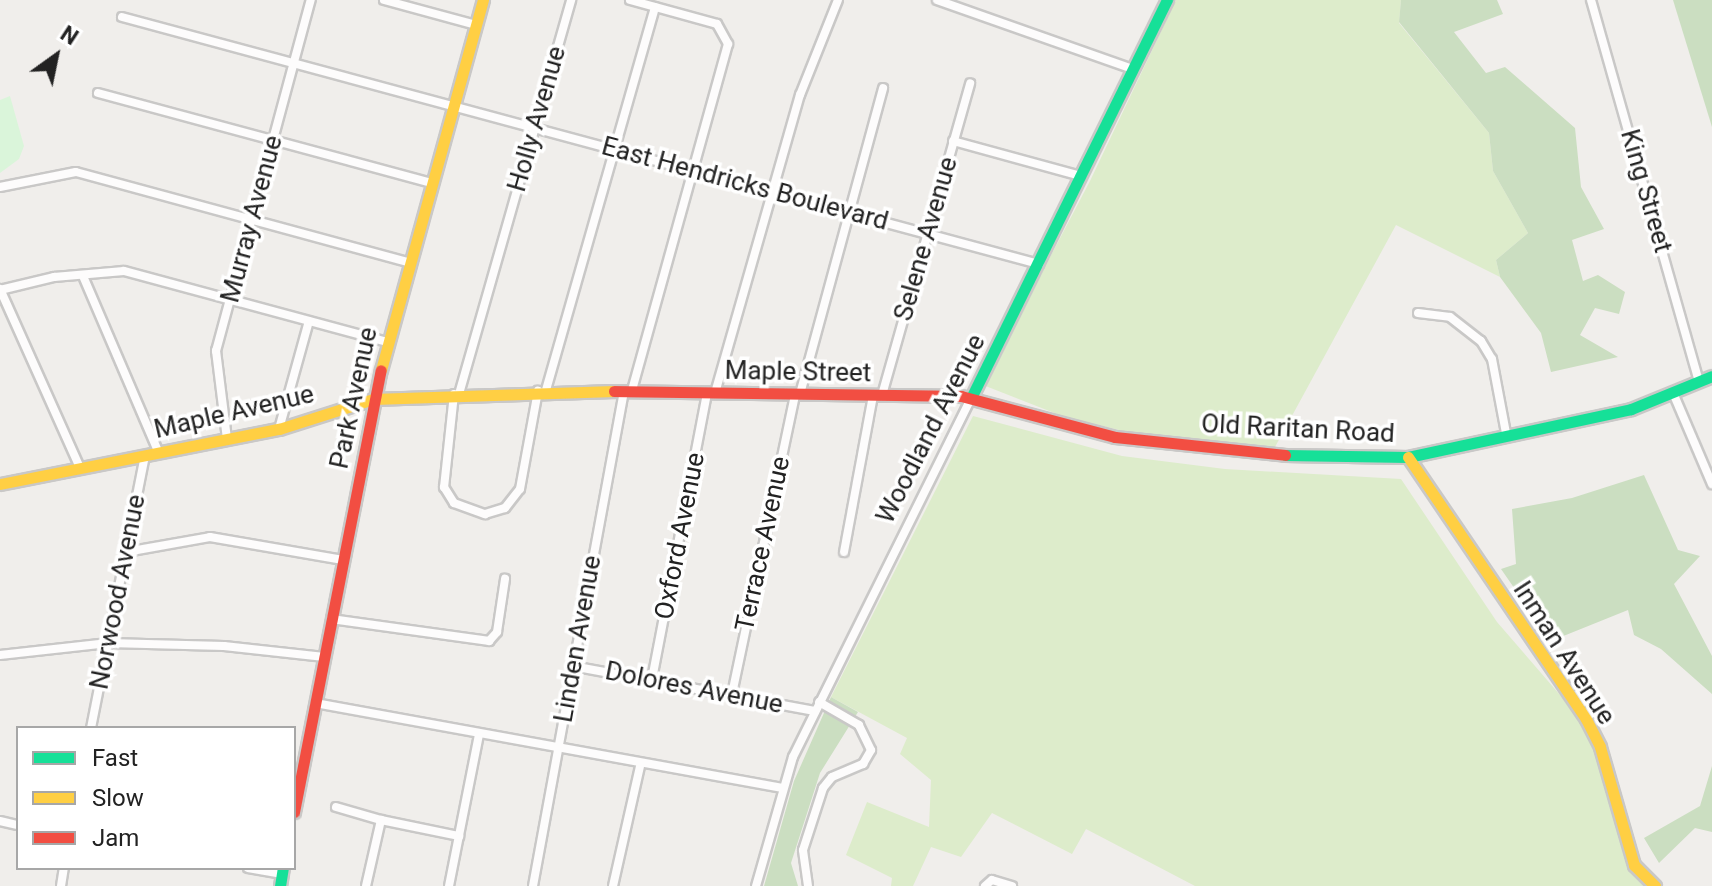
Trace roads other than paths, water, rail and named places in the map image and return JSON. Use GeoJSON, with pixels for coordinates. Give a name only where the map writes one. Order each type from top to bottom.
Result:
{"type":"FeatureCollection","features":[{"type":"Feature","properties":{"kind":"main road","name":"Park Avenue"},"geometry":{"type":"LineString","coordinates":[[296,788],[298,764],[315,703],[373,399],[408,262],[483,0]]}},
{"type":"Feature","properties":{"kind":"main road","name":"Woodland Avenue"},"geometry":{"type":"LineString","coordinates":[[971,398],[1167,0]]}},
{"type":"Feature","properties":{"kind":"main road","name":"Old Raritan Road"},"geometry":{"type":"LineString","coordinates":[[971,398],[1115,437],[1287,455],[1408,457],[1506,433],[1631,409],[1674,395],[1712,376]]}},
{"type":"Feature","properties":{"kind":"main road","name":"Maple Avenue"},"geometry":{"type":"LineString","coordinates":[[0,484],[279,429],[373,399],[542,390],[628,391]]}},
{"type":"Feature","properties":{"kind":"main road","name":"Maple Street"},"geometry":{"type":"LineString","coordinates":[[628,391],[971,398]]}},
{"type":"Feature","properties":{"kind":"main road","name":"Inman Avenue"},"geometry":{"type":"LineString","coordinates":[[1408,457],[1586,719],[1600,747],[1627,848],[1655,886]]}},
{"type":"Feature","properties":{"kind":"street","name":"Murray Avenue"},"geometry":{"type":"LineString","coordinates":[[227,439],[214,365],[311,0]]}},
{"type":"Feature","properties":{"kind":"street"},"geometry":{"type":"LineString","coordinates":[[384,0],[476,25]]}},
{"type":"Feature","properties":{"kind":"street","name":"Holly Avenue"},"geometry":{"type":"LineString","coordinates":[[457,394],[571,0]]}},
{"type":"Feature","properties":{"kind":"street"},"geometry":{"type":"LineString","coordinates":[[457,394],[444,487],[454,503],[485,514],[505,508],[520,489],[542,390],[655,7],[630,0]]}},
{"type":"Feature","properties":{"kind":"street","name":"Oxford Avenue"},"geometry":{"type":"LineString","coordinates":[[652,679],[711,393],[773,194],[800,95],[838,0]]}},
{"type":"Feature","properties":{"kind":"street"},"geometry":{"type":"LineString","coordinates":[[937,0],[1133,69]]}},
{"type":"Feature","properties":{"kind":"street","name":"King Street"},"geometry":{"type":"LineString","coordinates":[[1591,0],[1699,382]]}},
{"type":"Feature","properties":{"kind":"street","name":"Linden Avenue"},"geometry":{"type":"LineString","coordinates":[[533,886],[572,666],[628,391],[694,171],[728,44],[726,33],[711,22],[655,7]]}},
{"type":"Feature","properties":{"kind":"street","name":"East Hendricks Boulevard"},"geometry":{"type":"LineString","coordinates":[[122,17],[536,126],[849,215],[1039,264]]}},
{"type":"Feature","properties":{"kind":"street","name":"Selene Avenue"},"geometry":{"type":"LineString","coordinates":[[844,552],[877,395],[970,83]]}},
{"type":"Feature","properties":{"kind":"street","name":"Terrace Avenue"},"geometry":{"type":"LineString","coordinates":[[732,694],[798,394],[883,88]]}},
{"type":"Feature","properties":{"kind":"street"},"geometry":{"type":"LineString","coordinates":[[98,93],[431,183]]}},
{"type":"Feature","properties":{"kind":"street"},"geometry":{"type":"LineString","coordinates":[[953,141],[1081,176]]}},
{"type":"Feature","properties":{"kind":"street"},"geometry":{"type":"LineString","coordinates":[[0,187],[76,172],[408,262]]}},
{"type":"Feature","properties":{"kind":"street"},"geometry":{"type":"LineString","coordinates":[[80,468],[0,290],[54,277],[124,271],[388,342]]}},
{"type":"Feature","properties":{"kind":"street"},"geometry":{"type":"LineString","coordinates":[[83,276],[159,453]]}},
{"type":"Feature","properties":{"kind":"street"},"geometry":{"type":"LineString","coordinates":[[1418,313],[1450,317],[1481,341],[1492,359],[1506,433]]}},
{"type":"Feature","properties":{"kind":"street"},"geometry":{"type":"LineString","coordinates":[[279,429],[309,321]]}},
{"type":"Feature","properties":{"kind":"street"},"geometry":{"type":"LineString","coordinates":[[1674,395],[1712,484]]}},
{"type":"Feature","properties":{"kind":"street","name":"Woodland Avenue"},"geometry":{"type":"LineString","coordinates":[[756,886],[781,788],[817,706],[971,398]]}},
{"type":"Feature","properties":{"kind":"street","name":"Norwood Avenue"},"geometry":{"type":"LineString","coordinates":[[91,726],[145,456]]}},
{"type":"Feature","properties":{"kind":"street"},"geometry":{"type":"LineString","coordinates":[[126,552],[210,537],[343,560]]}},
{"type":"Feature","properties":{"kind":"street"},"geometry":{"type":"LineString","coordinates":[[331,619],[489,641],[497,632],[505,579]]}},
{"type":"Feature","properties":{"kind":"street"},"geometry":{"type":"LineString","coordinates":[[0,655],[108,643],[224,646],[324,657]]}},
{"type":"Feature","properties":{"kind":"street","name":"Dolores Avenue"},"geometry":{"type":"LineString","coordinates":[[572,666],[817,706],[859,725],[871,750],[863,764],[832,777],[823,788],[803,850],[808,886]]}},
{"type":"Feature","properties":{"kind":"street"},"geometry":{"type":"LineString","coordinates":[[315,703],[640,766],[781,788]]}},
{"type":"Feature","properties":{"kind":"street"},"geometry":{"type":"LineString","coordinates":[[449,886],[479,734]]}},
{"type":"Feature","properties":{"kind":"street"},"geometry":{"type":"LineString","coordinates":[[613,886],[640,766]]}},
{"type":"Feature","properties":{"kind":"street"},"geometry":{"type":"LineString","coordinates":[[336,807],[459,836]]}},
{"type":"Feature","properties":{"kind":"street"},"geometry":{"type":"LineString","coordinates":[[366,886],[381,820]]}},
{"type":"Feature","properties":{"kind":"street"},"geometry":{"type":"LineString","coordinates":[[256,870],[282,876]]}},
{"type":"Feature","properties":{"kind":"street"},"geometry":{"type":"LineString","coordinates":[[985,886],[992,880],[1012,886]]}}]}
